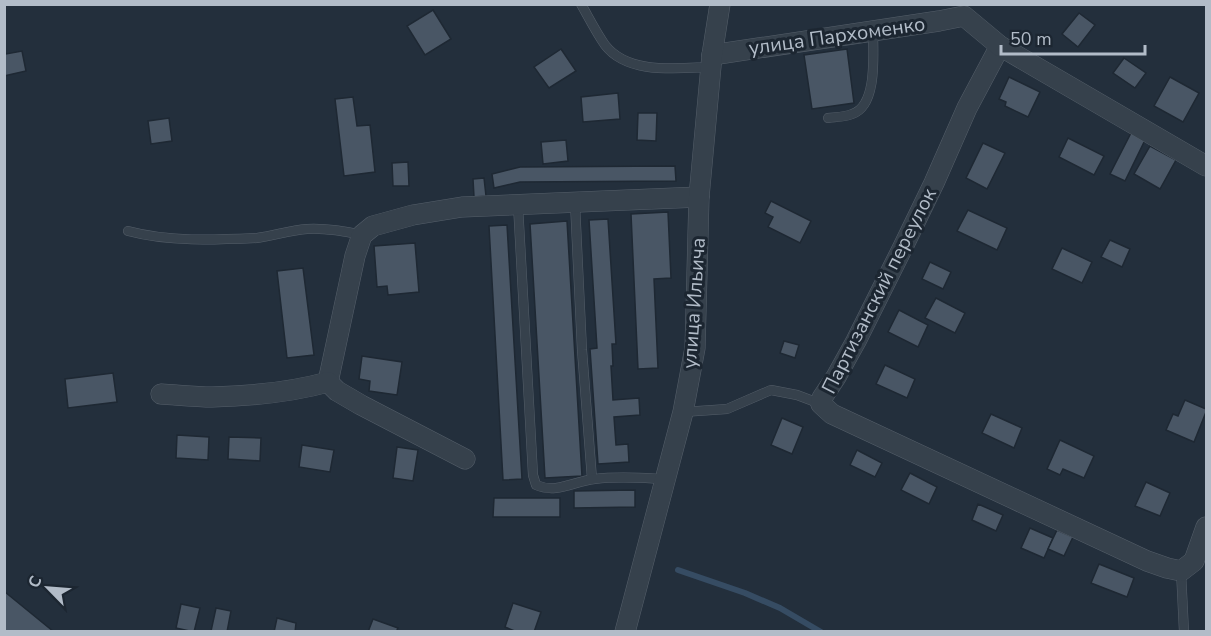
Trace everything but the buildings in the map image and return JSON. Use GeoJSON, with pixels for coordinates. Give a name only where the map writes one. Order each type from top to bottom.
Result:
{"type":"FeatureCollection","features":[{"type":"Feature","properties":{"kind":"street","name":"улица Ильича"},"geometry":{"type":"LineString","coordinates":[[626,632],[683,412],[695,348],[699,197],[720,4]]}},
{"type":"Feature","properties":{"kind":"street","name":"улица Пархоменко"},"geometry":{"type":"LineString","coordinates":[[712,61],[873,31],[969,10],[1000,46],[1206,166]]}},
{"type":"Feature","properties":{"kind":"street","name":"Партизанский переулок"},"geometry":{"type":"LineString","coordinates":[[1000,46],[967,108],[897,259],[856,341],[822,398],[821,404],[832,414],[1148,561],[1181,571]]}},
{"type":"Feature","properties":{"kind":"street"},"geometry":{"type":"LineString","coordinates":[[327,382],[355,256],[362,235],[373,226],[413,215],[462,207],[699,197]]}},
{"type":"Feature","properties":{"kind":"street"},"geometry":{"type":"LineString","coordinates":[[161,394],[210,397],[240,395],[327,382]]}},
{"type":"Feature","properties":{"kind":"street"},"geometry":{"type":"LineString","coordinates":[[327,382],[337,391],[361,405],[465,459]]}},
{"type":"Feature","properties":{"kind":"street"},"geometry":{"type":"LineString","coordinates":[[1181,571],[1194,561],[1206,526]]}},
{"type":"Feature","properties":{"kind":"lane"},"geometry":{"type":"LineString","coordinates":[[581,4],[606,46],[626,62],[658,69],[712,61]]}},
{"type":"Feature","properties":{"kind":"lane"},"geometry":{"type":"LineString","coordinates":[[828,118],[853,114],[862,108],[869,96],[873,69],[873,31]]}},
{"type":"Feature","properties":{"kind":"lane"},"geometry":{"type":"LineString","coordinates":[[575,203],[582,350],[592,479]]}},
{"type":"Feature","properties":{"kind":"lane"},"geometry":{"type":"LineString","coordinates":[[518,205],[533,475],[536,485],[542,488],[565,488],[592,479],[618,477],[666,479]]}},
{"type":"Feature","properties":{"kind":"lane"},"geometry":{"type":"LineString","coordinates":[[128,231],[166,238],[189,239],[259,237],[307,229],[362,235]]}},
{"type":"Feature","properties":{"kind":"lane"},"geometry":{"type":"LineString","coordinates":[[683,412],[727,409],[771,390],[797,395],[821,404]]}},
{"type":"Feature","properties":{"kind":"lane"},"geometry":{"type":"LineString","coordinates":[[1181,571],[1184,632]]}},
{"type":"Feature","properties":{"kind":"waterway"},"geometry":{"type":"LineString","coordinates":[[678,570],[745,593],[780,608],[821,632]]}}]}
